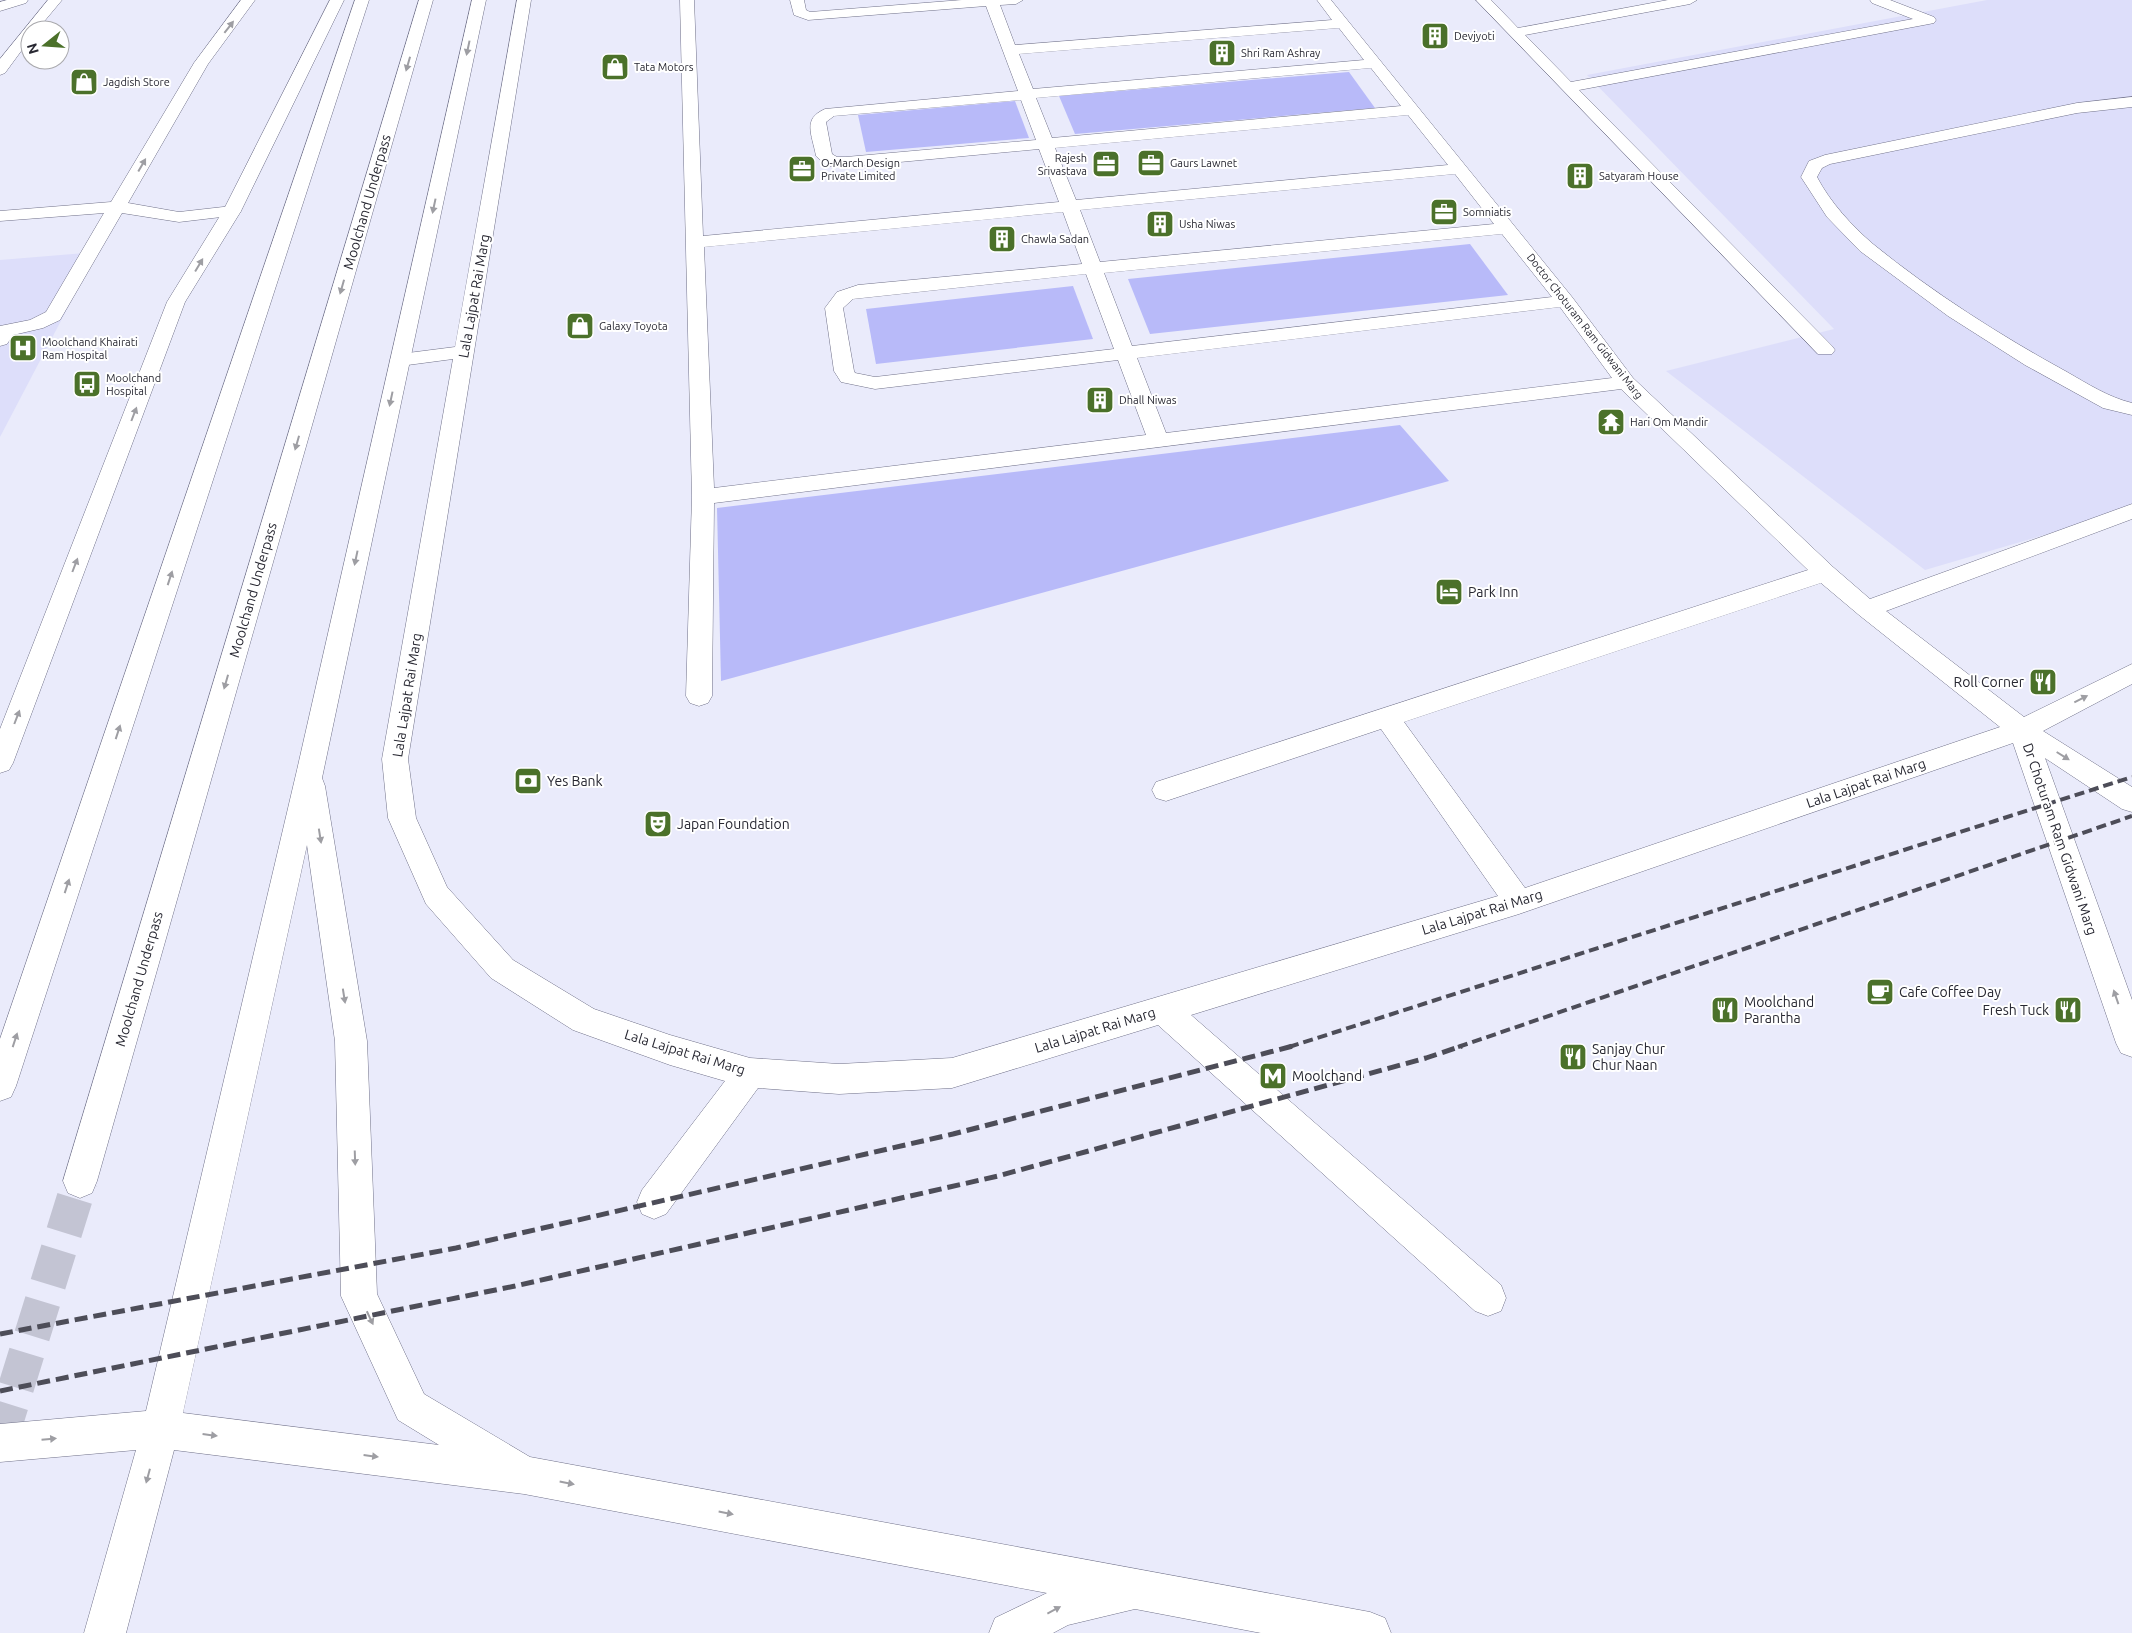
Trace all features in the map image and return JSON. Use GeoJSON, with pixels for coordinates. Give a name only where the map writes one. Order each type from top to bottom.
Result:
{"type":"FeatureCollection","features":[{"type":"Feature","properties":{"kind":"street"},"geometry":{"type":"LineString","coordinates":[[0,7],[21,0]]}},
{"type":"Feature","properties":{"kind":"street"},"geometry":{"type":"LineString","coordinates":[[0,70],[16,46],[55,0]]}},
{"type":"Feature","properties":{"kind":"street"},"geometry":{"type":"LineString","coordinates":[[2,333],[37,324],[53,316],[201,63],[248,0]]}},
{"type":"Feature","properties":{"kind":"street"},"geometry":{"type":"LineString","coordinates":[[0,763],[176,302],[232,212],[337,0]]}},
{"type":"Feature","properties":{"kind":"street"},"geometry":{"type":"LineString","coordinates":[[0,1086],[362,0]]}},
{"type":"Feature","properties":{"kind":"street","name":"Moolchand Underpass"},"geometry":{"type":"LineString","coordinates":[[80,1181],[426,0]]}},
{"type":"Feature","properties":{"kind":"street"},"geometry":{"type":"LineString","coordinates":[[105,1633],[161,1429],[310,770],[479,0]]}},
{"type":"Feature","properties":{"kind":"street","name":"Lala Lajpat Rai Marg"},"geometry":{"type":"LineString","coordinates":[[524,0],[395,759],[402,818],[436,895],[502,969],[584,1020],[670,1050],[750,1073],[840,1079],[952,1073],[1519,902],[2022,730],[2132,673]]}},
{"type":"Feature","properties":{"kind":"street"},"geometry":{"type":"LineString","coordinates":[[687,0],[703,497],[699,696]]}},
{"type":"Feature","properties":{"kind":"street"},"geometry":{"type":"LineString","coordinates":[[797,0],[799,12],[808,16],[1016,0]]}},
{"type":"Feature","properties":{"kind":"street","name":"Doctor Choturam Ram Gidwani Marg"},"geometry":{"type":"LineString","coordinates":[[1324,0],[1565,301],[1626,382],[1658,415],[1825,573],[1867,609],[2022,730]]}},
{"type":"Feature","properties":{"kind":"street"},"geometry":{"type":"LineString","coordinates":[[1483,0],[1824,350]]}},
{"type":"Feature","properties":{"kind":"street"},"geometry":{"type":"LineString","coordinates":[[1514,33],[1690,0]]}},
{"type":"Feature","properties":{"kind":"street"},"geometry":{"type":"LineString","coordinates":[[1568,87],[1929,20],[1877,0]]}},
{"type":"Feature","properties":{"kind":"street"},"geometry":{"type":"LineString","coordinates":[[991,1],[1158,440]]}},
{"type":"Feature","properties":{"kind":"street"},"geometry":{"type":"LineString","coordinates":[[1010,50],[1343,23]]}},
{"type":"Feature","properties":{"kind":"street"},"geometry":{"type":"LineString","coordinates":[[0,39],[16,46]]}},
{"type":"Feature","properties":{"kind":"street"},"geometry":{"type":"LineString","coordinates":[[1375,63],[831,112],[820,117],[818,122],[824,156],[832,162],[846,162],[1413,110]]}},
{"type":"Feature","properties":{"kind":"street"},"geometry":{"type":"LineString","coordinates":[[2132,102],[2077,108],[1825,160],[1815,165],[1809,177],[1815,189],[1833,213],[1866,247],[1955,312],[2032,361],[2110,404],[2132,408]]}},
{"type":"Feature","properties":{"kind":"street"},"geometry":{"type":"LineString","coordinates":[[695,242],[1460,169]]}},
{"type":"Feature","properties":{"kind":"street"},"geometry":{"type":"LineString","coordinates":[[0,216],[118,207],[180,217],[232,212]]}},
{"type":"Feature","properties":{"kind":"street"},"geometry":{"type":"LineString","coordinates":[[1507,228],[858,291],[845,295],[836,301],[834,308],[844,371],[848,378],[875,383],[1565,301]]}},
{"type":"Feature","properties":{"kind":"street"},"geometry":{"type":"LineString","coordinates":[[400,360],[464,352]]}},
{"type":"Feature","properties":{"kind":"street"},"geometry":{"type":"LineString","coordinates":[[703,497],[1626,382]]}},
{"type":"Feature","properties":{"kind":"street"},"geometry":{"type":"LineString","coordinates":[[1867,609],[2132,511]]}},
{"type":"Feature","properties":{"kind":"street"},"geometry":{"type":"LineString","coordinates":[[1166,790],[1825,573]]}},
{"type":"Feature","properties":{"kind":"street"},"geometry":{"type":"LineString","coordinates":[[1386,716],[1519,902]]}},
{"type":"Feature","properties":{"kind":"street","name":"Dr Choturam Ram Gidwani Marg"},"geometry":{"type":"LineString","coordinates":[[2022,730],[2132,800]]}},
{"type":"Feature","properties":{"kind":"street","name":"Dr Choturam Ram Gidwani Marg"},"geometry":{"type":"LineString","coordinates":[[2022,730],[2132,1043]]}},
{"type":"Feature","properties":{"kind":"street"},"geometry":{"type":"LineString","coordinates":[[310,770],[351,1041],[359,1296],[411,1407],[524,1475]]}},
{"type":"Feature","properties":{"kind":"street"},"geometry":{"type":"LineString","coordinates":[[1162,1009],[1488,1298]]}},
{"type":"Feature","properties":{"kind":"street"},"geometry":{"type":"LineString","coordinates":[[654,1202],[750,1073]]}},
{"type":"Feature","properties":{"kind":"street"},"geometry":{"type":"LineString","coordinates":[[0,1443],[161,1429],[524,1475],[1370,1633]]}},
{"type":"Feature","properties":{"kind":"street"},"geometry":{"type":"LineString","coordinates":[[1010,1633],[1063,1606],[1130,1592],[1198,1601]]}},
{"type":"Feature","properties":{"kind":"shaded area"},"geometry":{"type":"Polygon","coordinates":[[[1987,0],[2132,0],[2132,509],[1925,570],[1666,371],[1834,329],[1587,75],[1987,0]]]}},
{"type":"Feature","properties":{"kind":"shaded area"},"geometry":{"type":"Polygon","coordinates":[[[1349,72],[1375,108],[1075,134],[1059,96],[1349,72]]]}},
{"type":"Feature","properties":{"kind":"shaded area"},"geometry":{"type":"Polygon","coordinates":[[[1015,101],[1029,138],[866,152],[858,115],[1015,101]]]}},
{"type":"Feature","properties":{"kind":"shaded area"},"geometry":{"type":"Polygon","coordinates":[[[1470,244],[1508,295],[1150,334],[1128,279],[1470,244]]]}},
{"type":"Feature","properties":{"kind":"shaded area","name":"Moolchand Khairati Ram Hospital"},"geometry":{"type":"Polygon","coordinates":[[[97,252],[0,437],[0,260],[97,252]]]}},
{"type":"Feature","properties":{"kind":"shaded area"},"geometry":{"type":"Polygon","coordinates":[[[1073,286],[1093,339],[876,364],[866,309],[1073,286]]]}},
{"type":"Feature","properties":{"kind":"shaded area"},"geometry":{"type":"Polygon","coordinates":[[[1400,425],[1449,481],[721,681],[717,508],[1400,425]]]}},
{"type":"Feature","properties":{"kind":"tunnel"},"geometry":{"type":"LineString","coordinates":[[0,1439],[80,1181]]}},
{"type":"Feature","properties":{"kind":"railway"},"geometry":{"type":"LineString","coordinates":[[1289,1047],[2132,777]]}},
{"type":"Feature","properties":{"kind":"railway"},"geometry":{"type":"LineString","coordinates":[[1458,1047],[2132,816]]}},
{"type":"Feature","properties":{"kind":"railway"},"geometry":{"type":"LineString","coordinates":[[0,1334],[456,1248],[953,1134],[1293,1046]]}},
{"type":"Feature","properties":{"kind":"railway"},"geometry":{"type":"LineString","coordinates":[[0,1391],[515,1286],[998,1176],[1426,1058],[1462,1046]]}},
{"type":"Feature","properties":{"kind":"place","name":"Devjyoti"},"geometry":{"type":"Point","coordinates":[1435,36]}},
{"type":"Feature","properties":{"kind":"place","name":"Shri Ram Ashray"},"geometry":{"type":"Point","coordinates":[1222,53]}},
{"type":"Feature","properties":{"kind":"place","name":"Tata Motors"},"geometry":{"type":"Point","coordinates":[615,67]}},
{"type":"Feature","properties":{"kind":"place","name":"Jagdish Store"},"geometry":{"type":"Point","coordinates":[84,82]}},
{"type":"Feature","properties":{"kind":"place","name":"Gaurs Lawnet"},"geometry":{"type":"Point","coordinates":[1151,163]}},
{"type":"Feature","properties":{"kind":"place","name":"Rajesh Srivastava"},"geometry":{"type":"Point","coordinates":[1106,164]}},
{"type":"Feature","properties":{"kind":"place","name":"O-March Design Private Limited"},"geometry":{"type":"Point","coordinates":[802,169]}},
{"type":"Feature","properties":{"kind":"place","name":"Satyaram House"},"geometry":{"type":"Point","coordinates":[1580,176]}},
{"type":"Feature","properties":{"kind":"place","name":"Somniatis"},"geometry":{"type":"Point","coordinates":[1444,212]}},
{"type":"Feature","properties":{"kind":"place","name":"Usha Niwas"},"geometry":{"type":"Point","coordinates":[1160,224]}},
{"type":"Feature","properties":{"kind":"place","name":"Chawla Sadan"},"geometry":{"type":"Point","coordinates":[1002,239]}},
{"type":"Feature","properties":{"kind":"place","name":"Galaxy Toyota"},"geometry":{"type":"Point","coordinates":[580,326]}},
{"type":"Feature","properties":{"kind":"place","name":"Moolchand Khairati Ram Hospital"},"geometry":{"type":"Point","coordinates":[23,348]}},
{"type":"Feature","properties":{"kind":"place","name":"Moolchand Hospital"},"geometry":{"type":"Point","coordinates":[87,384]}},
{"type":"Feature","properties":{"kind":"place","name":"Dhall Niwas"},"geometry":{"type":"Point","coordinates":[1100,400]}},
{"type":"Feature","properties":{"kind":"place","name":"Hari Om Mandir"},"geometry":{"type":"Point","coordinates":[1611,422]}},
{"type":"Feature","properties":{"kind":"place","name":"Park Inn"},"geometry":{"type":"Point","coordinates":[1449,592]}},
{"type":"Feature","properties":{"kind":"place","name":"Roll Corner"},"geometry":{"type":"Point","coordinates":[2043,682]}},
{"type":"Feature","properties":{"kind":"place","name":"Yes Bank"},"geometry":{"type":"Point","coordinates":[528,781]}},
{"type":"Feature","properties":{"kind":"place","name":"Japan Foundation"},"geometry":{"type":"Point","coordinates":[658,824]}},
{"type":"Feature","properties":{"kind":"place","name":"Cafe Coffee Day"},"geometry":{"type":"Point","coordinates":[1880,992]}},
{"type":"Feature","properties":{"kind":"place","name":"Moolchand Parantha"},"geometry":{"type":"Point","coordinates":[1725,1010]}},
{"type":"Feature","properties":{"kind":"place","name":"Fresh Tuck"},"geometry":{"type":"Point","coordinates":[2068,1010]}},
{"type":"Feature","properties":{"kind":"place","name":"Sanjay Chur Chur Naan"},"geometry":{"type":"Point","coordinates":[1573,1057]}},
{"type":"Feature","properties":{"kind":"place","name":"Moolchand"},"geometry":{"type":"Point","coordinates":[1273,1076]}}]}
